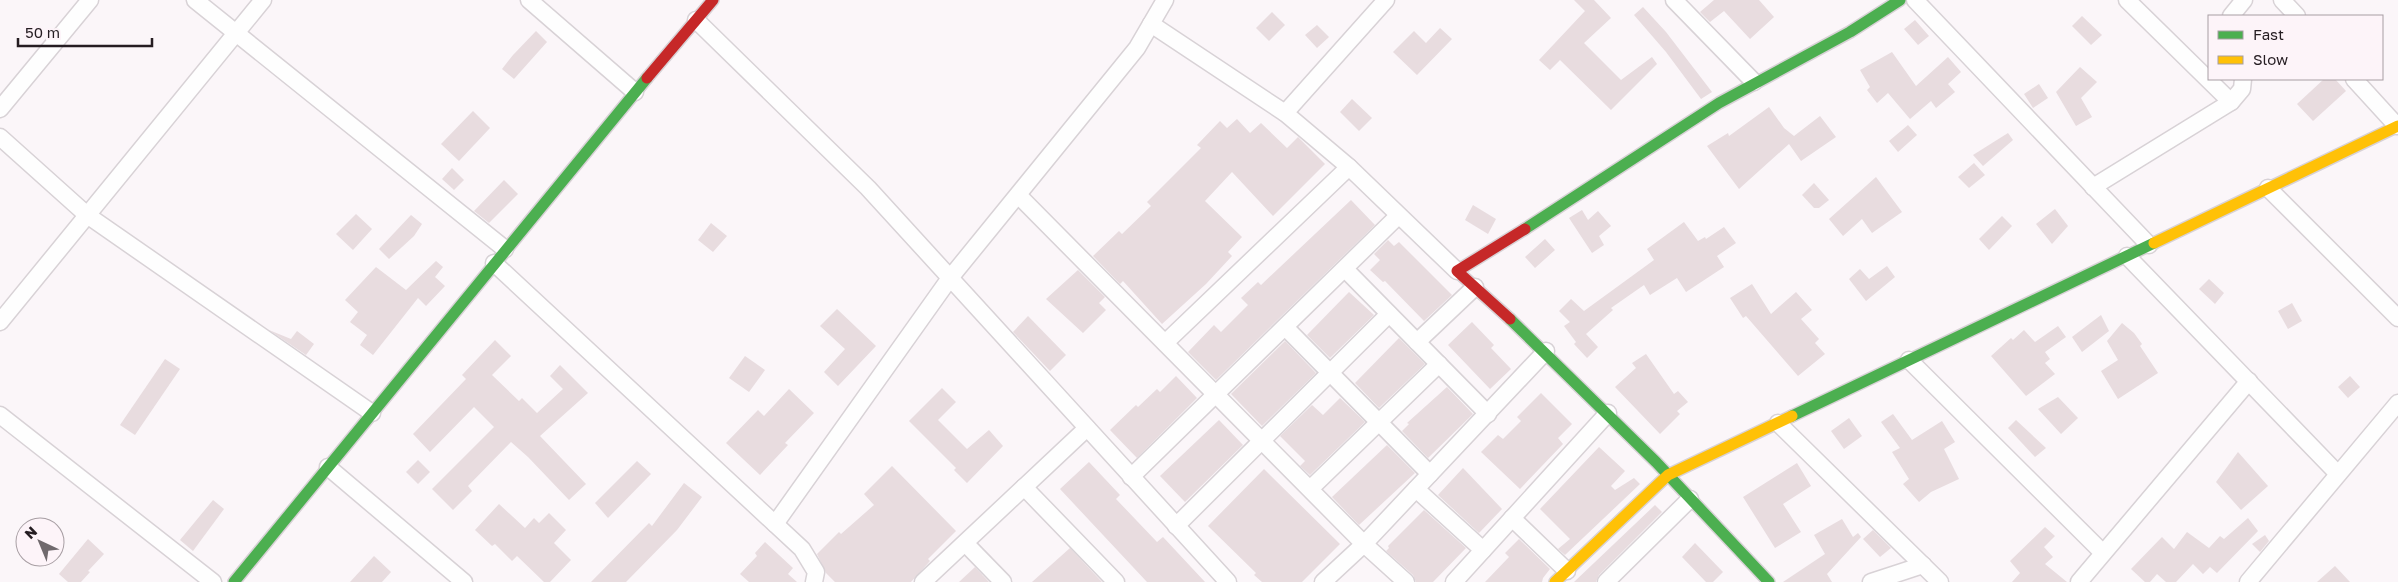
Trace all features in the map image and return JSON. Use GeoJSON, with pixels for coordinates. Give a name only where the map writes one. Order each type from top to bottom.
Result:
{"type":"FeatureCollection","features":[{"type":"Feature","properties":{"kind":"street"},"geometry":{"type":"LineString","coordinates":[[2,103],[90,0]]}},
{"type":"Feature","properties":{"kind":"street"},"geometry":{"type":"LineString","coordinates":[[195,0],[505,249]]}},
{"type":"Feature","properties":{"kind":"street"},"geometry":{"type":"LineString","coordinates":[[0,322],[263,0]]}},
{"type":"Feature","properties":{"kind":"street"},"geometry":{"type":"LineString","coordinates":[[530,0],[635,92]]}},
{"type":"Feature","properties":{"kind":"street"},"geometry":{"type":"LineString","coordinates":[[234,582],[505,249],[713,0]]}},
{"type":"Feature","properties":{"kind":"street"},"geometry":{"type":"LineString","coordinates":[[775,524],[950,278],[1136,48],[1165,0]]}},
{"type":"Feature","properties":{"kind":"street"},"geometry":{"type":"LineString","coordinates":[[1285,113],[1386,0]]}},
{"type":"Feature","properties":{"kind":"street"},"geometry":{"type":"LineString","coordinates":[[1674,0],[1754,82]]}},
{"type":"Feature","properties":{"kind":"street"},"geometry":{"type":"LineString","coordinates":[[1457,271],[1754,82],[1850,32],[1900,0]]}},
{"type":"Feature","properties":{"kind":"street"},"geometry":{"type":"LineString","coordinates":[[1915,0],[2149,245]]}},
{"type":"Feature","properties":{"kind":"street"},"geometry":{"type":"LineString","coordinates":[[2128,0],[2208,79]]}},
{"type":"Feature","properties":{"kind":"street"},"geometry":{"type":"LineString","coordinates":[[2232,15],[2244,0]]}},
{"type":"Feature","properties":{"kind":"street"},"geometry":{"type":"LineString","coordinates":[[2282,0],[2296,15]]}},
{"type":"Feature","properties":{"kind":"street"},"geometry":{"type":"LineString","coordinates":[[696,20],[868,188],[1228,582]]}},
{"type":"Feature","properties":{"kind":"street"},"geometry":{"type":"LineString","coordinates":[[1151,24],[1285,113],[1349,167],[1398,216],[1546,352],[1608,413],[1769,582]]}},
{"type":"Feature","properties":{"kind":"street"},"geometry":{"type":"LineString","coordinates":[[2209,80],[2231,102]]}},
{"type":"Feature","properties":{"kind":"street"},"geometry":{"type":"LineString","coordinates":[[2094,187],[2231,102],[2242,89],[2242,80]]}},
{"type":"Feature","properties":{"kind":"street"},"geometry":{"type":"LineString","coordinates":[[1512,518],[1561,576],[1668,475],[2397,126],[2355,80]]}},
{"type":"Feature","properties":{"kind":"street"},"geometry":{"type":"LineString","coordinates":[[0,137],[87,215],[372,413]]}},
{"type":"Feature","properties":{"kind":"street"},"geometry":{"type":"LineString","coordinates":[[1165,342],[1349,167]]}},
{"type":"Feature","properties":{"kind":"street"},"geometry":{"type":"LineString","coordinates":[[2268,188],[2398,318]]}},
{"type":"Feature","properties":{"kind":"street"},"geometry":{"type":"LineString","coordinates":[[1018,195],[1364,544],[1406,582]]}},
{"type":"Feature","properties":{"kind":"street"},"geometry":{"type":"LineString","coordinates":[[1131,477],[1398,216]]}},
{"type":"Feature","properties":{"kind":"street"},"geometry":{"type":"LineString","coordinates":[[2127,256],[2338,474]]}},
{"type":"Feature","properties":{"kind":"street"},"geometry":{"type":"LineString","coordinates":[[494,263],[802,549],[819,579]]}},
{"type":"Feature","properties":{"kind":"street"},"geometry":{"type":"LineString","coordinates":[[1345,269],[1488,414]]}},
{"type":"Feature","properties":{"kind":"street"},"geometry":{"type":"LineString","coordinates":[[1417,342],[1476,287]]}},
{"type":"Feature","properties":{"kind":"street"},"geometry":{"type":"LineString","coordinates":[[1176,526],[1389,314]]}},
{"type":"Feature","properties":{"kind":"street"},"geometry":{"type":"LineString","coordinates":[[1285,327],[1430,474]]}},
{"type":"Feature","properties":{"kind":"street"},"geometry":{"type":"LineString","coordinates":[[1323,582],[1364,544],[1546,352]]}},
{"type":"Feature","properties":{"kind":"street"},"geometry":{"type":"LineString","coordinates":[[1909,360],[2103,553]]}},
{"type":"Feature","properties":{"kind":"street"},"geometry":{"type":"LineString","coordinates":[[1310,489],[1439,364]]}},
{"type":"Feature","properties":{"kind":"street"},"geometry":{"type":"LineString","coordinates":[[2079,582],[2248,381]]}},
{"type":"Feature","properties":{"kind":"street"},"geometry":{"type":"LineString","coordinates":[[2248,582],[2398,403]]}},
{"type":"Feature","properties":{"kind":"street"},"geometry":{"type":"LineString","coordinates":[[1454,582],[1608,413]]}},
{"type":"Feature","properties":{"kind":"street"},"geometry":{"type":"LineString","coordinates":[[0,414],[213,582]]}},
{"type":"Feature","properties":{"kind":"street"},"geometry":{"type":"LineString","coordinates":[[1778,422],[1940,582]]}},
{"type":"Feature","properties":{"kind":"street"},"geometry":{"type":"LineString","coordinates":[[923,582],[1087,428]]}},
{"type":"Feature","properties":{"kind":"street"},"geometry":{"type":"LineString","coordinates":[[328,467],[464,582]]}},
{"type":"Feature","properties":{"kind":"street"},"geometry":{"type":"LineString","coordinates":[[1024,488],[1116,582]]}},
{"type":"Feature","properties":{"kind":"street"},"geometry":{"type":"LineString","coordinates":[[1416,489],[1483,550]]}},
{"type":"Feature","properties":{"kind":"street"},"geometry":{"type":"LineString","coordinates":[[1606,582],[1690,499]]}},
{"type":"Feature","properties":{"kind":"street"},"geometry":{"type":"LineString","coordinates":[[965,543],[1004,582]]}},
{"type":"Feature","properties":{"kind":"street"},"geometry":{"type":"LineString","coordinates":[[1871,582],[1922,565]]}},
{"type":"Feature","properties":{"kind":"building"},"geometry":{"type":"Polygon","coordinates":[[[1574,0],[1594,0],[1611,18],[1584,43],[1621,80],[1652,57],[1657,64],[1611,110],[1560,60],[1550,70],[1539,60],[1585,11],[1574,0]]]}},
{"type":"Feature","properties":{"kind":"building"},"geometry":{"type":"Polygon","coordinates":[[[1714,0],[1759,0],[1774,17],[1750,39],[1724,11],[1710,22],[1700,12],[1714,0]]]}},
{"type":"Feature","properties":{"kind":"building"},"geometry":{"type":"Polygon","coordinates":[[[1643,7],[1666,32],[1712,92],[1701,99],[1666,52],[1634,15],[1643,7]]]}},
{"type":"Feature","properties":{"kind":"building"},"geometry":{"type":"Polygon","coordinates":[[[1272,12],[1285,25],[1269,41],[1256,28],[1272,12]]]}},
{"type":"Feature","properties":{"kind":"building"},"geometry":{"type":"Polygon","coordinates":[[[2082,16],[2102,35],[2091,45],[2072,26],[2082,16]]]}},
{"type":"Feature","properties":{"kind":"building"},"geometry":{"type":"Polygon","coordinates":[[[1915,20],[1929,36],[1918,45],[1904,29],[1915,20]]]}},
{"type":"Feature","properties":{"kind":"building"},"geometry":{"type":"Polygon","coordinates":[[[1317,25],[1329,37],[1317,48],[1305,35],[1317,25]]]}},
{"type":"Feature","properties":{"kind":"building"},"geometry":{"type":"Polygon","coordinates":[[[1440,28],[1452,39],[1417,75],[1393,52],[1414,31],[1426,43],[1440,28]]]}},
{"type":"Feature","properties":{"kind":"building"},"geometry":{"type":"Polygon","coordinates":[[[536,31],[547,42],[514,79],[502,69],[536,31]]]}},
{"type":"Feature","properties":{"kind":"building"},"geometry":{"type":"Polygon","coordinates":[[[1892,52],[1916,86],[1948,57],[1961,72],[1948,84],[1955,92],[1936,108],[1931,101],[1910,119],[1888,93],[1877,103],[1867,90],[1870,87],[1860,70],[1892,52]]]}},
{"type":"Feature","properties":{"kind":"building"},"geometry":{"type":"Polygon","coordinates":[[[2080,67],[2097,82],[2081,98],[2092,117],[2076,126],[2056,92],[2080,67]]]}},
{"type":"Feature","properties":{"kind":"building"},"geometry":{"type":"Polygon","coordinates":[[[2323,80],[2336,80],[2346,91],[2313,121],[2297,104],[2323,80]]]}},
{"type":"Feature","properties":{"kind":"building"},"geometry":{"type":"Polygon","coordinates":[[[2039,84],[2048,98],[2033,108],[2024,94],[2039,84]]]}},
{"type":"Feature","properties":{"kind":"building"},"geometry":{"type":"Polygon","coordinates":[[[1352,99],[1372,118],[1359,131],[1340,112],[1352,99]]]}},
{"type":"Feature","properties":{"kind":"building"},"geometry":{"type":"Polygon","coordinates":[[[1769,107],[1784,128],[1794,136],[1820,116],[1836,137],[1801,161],[1789,144],[1739,189],[1707,146],[1728,133],[1729,136],[1769,107]]]}},
{"type":"Feature","properties":{"kind":"building"},"geometry":{"type":"Polygon","coordinates":[[[473,111],[490,128],[459,161],[441,144],[473,111]]]}},
{"type":"Feature","properties":{"kind":"building"},"geometry":{"type":"Polygon","coordinates":[[[1237,119],[1250,133],[1261,123],[1287,148],[1298,137],[1325,164],[1273,216],[1232,172],[1205,201],[1242,237],[1228,252],[1232,256],[1206,284],[1162,324],[1123,281],[1120,284],[1093,256],[1119,231],[1122,234],[1151,206],[1147,202],[1201,148],[1197,145],[1220,121],[1227,128],[1237,119]]]}},
{"type":"Feature","properties":{"kind":"building"},"geometry":{"type":"Polygon","coordinates":[[[1908,125],[1917,135],[1898,152],[1889,141],[1908,125]]]}},
{"type":"Feature","properties":{"kind":"building"},"geometry":{"type":"Polygon","coordinates":[[[2008,133],[2013,140],[1983,166],[1973,155],[2008,133]]]}},
{"type":"Feature","properties":{"kind":"building"},"geometry":{"type":"Polygon","coordinates":[[[1974,163],[1985,175],[1969,188],[1958,177],[1974,163]]]}},
{"type":"Feature","properties":{"kind":"building"},"geometry":{"type":"Polygon","coordinates":[[[452,168],[464,180],[454,190],[442,179],[452,168]]]}},
{"type":"Feature","properties":{"kind":"building"},"geometry":{"type":"Polygon","coordinates":[[[1876,177],[1902,212],[1872,233],[1862,219],[1843,236],[1829,219],[1876,177]]]}},
{"type":"Feature","properties":{"kind":"building"},"geometry":{"type":"Polygon","coordinates":[[[504,180],[518,194],[489,223],[474,211],[504,180]]]}},
{"type":"Feature","properties":{"kind":"building"},"geometry":{"type":"Polygon","coordinates":[[[1814,183],[1829,200],[1819,208],[1814,208],[1802,195],[1814,183]]]}},
{"type":"Feature","properties":{"kind":"building"},"geometry":{"type":"Polygon","coordinates":[[[1351,200],[1375,225],[1216,380],[1188,352],[1214,325],[1221,332],[1248,305],[1241,298],[1258,282],[1261,285],[1351,200]]]}},
{"type":"Feature","properties":{"kind":"building"},"geometry":{"type":"Polygon","coordinates":[[[1473,205],[1496,219],[1488,234],[1465,220],[1473,205]]]}},
{"type":"Feature","properties":{"kind":"building"},"geometry":{"type":"Polygon","coordinates":[[[2055,209],[2068,226],[2052,244],[2036,224],[2055,209]]]}},
{"type":"Feature","properties":{"kind":"building"},"geometry":{"type":"Polygon","coordinates":[[[1582,210],[1588,220],[1598,211],[1611,226],[1599,236],[1604,245],[1592,253],[1569,218],[1582,210]]]}},
{"type":"Feature","properties":{"kind":"building"},"geometry":{"type":"Polygon","coordinates":[[[356,214],[372,229],[353,250],[336,234],[356,214]]]}},
{"type":"Feature","properties":{"kind":"building"},"geometry":{"type":"Polygon","coordinates":[[[411,215],[422,224],[414,236],[389,259],[379,249],[411,215]]]}},
{"type":"Feature","properties":{"kind":"building"},"geometry":{"type":"Polygon","coordinates":[[[2002,216],[2012,226],[1989,250],[1979,239],[2002,216]]]}},
{"type":"Feature","properties":{"kind":"building"},"geometry":{"type":"Polygon","coordinates":[[[1684,222],[1698,241],[1705,237],[1706,239],[1724,227],[1736,243],[1717,256],[1724,267],[1686,292],[1677,278],[1650,295],[1644,285],[1611,308],[1613,310],[1586,334],[1598,347],[1587,358],[1574,344],[1576,342],[1564,326],[1570,322],[1559,311],[1571,299],[1584,311],[1654,260],[1647,249],[1684,222]]]}},
{"type":"Feature","properties":{"kind":"building"},"geometry":{"type":"Polygon","coordinates":[[[711,223],[727,236],[713,252],[698,240],[711,223]]]}},
{"type":"Feature","properties":{"kind":"building"},"geometry":{"type":"Polygon","coordinates":[[[1545,239],[1555,250],[1535,268],[1525,257],[1545,239]]]}},
{"type":"Feature","properties":{"kind":"building"},"geometry":{"type":"Polygon","coordinates":[[[1388,240],[1394,246],[1399,242],[1452,295],[1424,321],[1385,281],[1383,282],[1370,270],[1380,260],[1374,254],[1388,240]]]}},
{"type":"Feature","properties":{"kind":"building"},"geometry":{"type":"Polygon","coordinates":[[[436,261],[443,267],[435,277],[445,286],[426,306],[418,298],[373,355],[360,345],[367,335],[350,322],[358,312],[345,300],[376,267],[406,290],[436,261]]]}},
{"type":"Feature","properties":{"kind":"building"},"geometry":{"type":"Polygon","coordinates":[[[1887,266],[1895,277],[1866,301],[1849,279],[1860,269],[1869,279],[1887,266]]]}},
{"type":"Feature","properties":{"kind":"building"},"geometry":{"type":"Polygon","coordinates":[[[1078,270],[1105,297],[1099,303],[1106,310],[1083,333],[1046,299],[1078,270]]]}},
{"type":"Feature","properties":{"kind":"building"},"geometry":{"type":"Polygon","coordinates":[[[2209,279],[2224,293],[2215,304],[2199,289],[2209,279]]]}},
{"type":"Feature","properties":{"kind":"building"},"geometry":{"type":"Polygon","coordinates":[[[1752,284],[1771,314],[1796,292],[1812,310],[1801,319],[1819,339],[1815,343],[1825,354],[1798,376],[1746,316],[1743,318],[1730,298],[1752,284]]]}},
{"type":"Feature","properties":{"kind":"building"},"geometry":{"type":"Polygon","coordinates":[[[1349,292],[1374,315],[1330,358],[1307,335],[1349,292]]]}},
{"type":"Feature","properties":{"kind":"building"},"geometry":{"type":"Polygon","coordinates":[[[2292,303],[2302,321],[2288,329],[2278,311],[2292,303]]]}},
{"type":"Feature","properties":{"kind":"building"},"geometry":{"type":"Polygon","coordinates":[[[837,309],[876,346],[838,386],[824,372],[845,349],[820,326],[837,309]]]}},
{"type":"Feature","properties":{"kind":"building"},"geometry":{"type":"Polygon","coordinates":[[[2101,315],[2109,331],[2082,352],[2072,337],[2101,315]]]}},
{"type":"Feature","properties":{"kind":"building"},"geometry":{"type":"Polygon","coordinates":[[[1028,316],[1066,355],[1050,371],[1013,332],[1028,316]]]}},
{"type":"Feature","properties":{"kind":"building"},"geometry":{"type":"Polygon","coordinates":[[[1472,322],[1494,345],[1491,348],[1511,369],[1490,389],[1448,345],[1472,322]]]}},
{"type":"Feature","properties":{"kind":"building"},"geometry":{"type":"Polygon","coordinates":[[[2122,323],[2134,333],[2142,344],[2140,346],[2158,373],[2118,399],[2101,371],[2118,360],[2107,341],[2122,323]]]}},
{"type":"Feature","properties":{"kind":"building"},"geometry":{"type":"Polygon","coordinates":[[[2058,326],[2066,337],[2045,352],[2050,359],[2045,363],[2055,374],[2026,396],[1991,356],[2011,338],[2013,340],[2024,330],[2035,342],[2058,326]]]}},
{"type":"Feature","properties":{"kind":"building"},"geometry":{"type":"Polygon","coordinates":[[[269,330],[291,339],[297,331],[314,344],[306,355],[269,330]]]}},
{"type":"Feature","properties":{"kind":"building"},"geometry":{"type":"Polygon","coordinates":[[[1399,338],[1425,364],[1379,408],[1355,383],[1399,338]]]}},
{"type":"Feature","properties":{"kind":"building"},"geometry":{"type":"Polygon","coordinates":[[[495,340],[511,356],[492,375],[519,401],[522,398],[537,413],[563,389],[550,376],[560,365],[588,393],[540,436],[586,484],[569,500],[511,442],[468,486],[472,491],[453,510],[432,489],[494,427],[474,407],[430,452],[413,434],[466,379],[462,375],[495,340]]]}},
{"type":"Feature","properties":{"kind":"building"},"geometry":{"type":"Polygon","coordinates":[[[1285,341],[1316,373],[1262,426],[1231,394],[1285,341]]]}},
{"type":"Feature","properties":{"kind":"building"},"geometry":{"type":"Polygon","coordinates":[[[1646,354],[1674,394],[1678,391],[1688,402],[1677,411],[1680,414],[1660,434],[1615,387],[1636,368],[1632,363],[1646,354]]]}},
{"type":"Feature","properties":{"kind":"building"},"geometry":{"type":"Polygon","coordinates":[[[745,356],[765,370],[749,392],[729,378],[745,356]]]}},
{"type":"Feature","properties":{"kind":"building"},"geometry":{"type":"Polygon","coordinates":[[[165,359],[180,369],[135,435],[120,425],[165,359]]]}},
{"type":"Feature","properties":{"kind":"building"},"geometry":{"type":"Polygon","coordinates":[[[1176,376],[1197,398],[1137,458],[1110,430],[1136,405],[1138,407],[1157,389],[1160,392],[1176,376]]]}},
{"type":"Feature","properties":{"kind":"building"},"geometry":{"type":"Polygon","coordinates":[[[2350,376],[2360,387],[2348,398],[2338,387],[2350,376]]]}},
{"type":"Feature","properties":{"kind":"building"},"geometry":{"type":"Polygon","coordinates":[[[1447,387],[1473,414],[1428,458],[1402,431],[1409,424],[1407,423],[1447,387]]]}},
{"type":"Feature","properties":{"kind":"building"},"geometry":{"type":"Polygon","coordinates":[[[942,388],[956,402],[938,420],[967,449],[989,430],[1003,446],[967,483],[954,470],[956,468],[909,421],[942,388]]]}},
{"type":"Feature","properties":{"kind":"building"},"geometry":{"type":"Polygon","coordinates":[[[789,389],[814,413],[785,443],[788,445],[760,475],[726,443],[758,410],[764,416],[789,389]]]}},
{"type":"Feature","properties":{"kind":"building"},"geometry":{"type":"Polygon","coordinates":[[[1541,393],[1572,424],[1558,438],[1563,444],[1520,489],[1481,452],[1498,435],[1503,439],[1521,421],[1517,417],[1541,393]]]}},
{"type":"Feature","properties":{"kind":"building"},"geometry":{"type":"Polygon","coordinates":[[[2058,397],[2078,418],[2061,434],[2038,409],[2058,397]]]}},
{"type":"Feature","properties":{"kind":"building"},"geometry":{"type":"Polygon","coordinates":[[[1340,398],[1365,422],[1310,475],[1300,466],[1305,461],[1280,436],[1312,405],[1323,415],[1340,398]]]}},
{"type":"Feature","properties":{"kind":"building"},"geometry":{"type":"Polygon","coordinates":[[[1893,414],[1912,440],[1942,421],[1955,442],[1944,449],[1959,479],[1931,492],[1919,502],[1903,484],[1909,479],[1892,452],[1900,448],[1881,422],[1893,414]]]}},
{"type":"Feature","properties":{"kind":"building"},"geometry":{"type":"Polygon","coordinates":[[[1849,418],[1862,436],[1844,449],[1831,431],[1849,418]]]}},
{"type":"Feature","properties":{"kind":"building"},"geometry":{"type":"Polygon","coordinates":[[[1219,420],[1243,445],[1185,502],[1160,476],[1219,420]]]}},
{"type":"Feature","properties":{"kind":"building"},"geometry":{"type":"Polygon","coordinates":[[[2016,420],[2046,448],[2035,457],[2008,428],[2016,420]]]}},
{"type":"Feature","properties":{"kind":"building"},"geometry":{"type":"Polygon","coordinates":[[[1387,445],[1415,473],[1359,525],[1332,497],[1387,445]]]}},
{"type":"Feature","properties":{"kind":"building"},"geometry":{"type":"Polygon","coordinates":[[[1599,447],[1625,471],[1611,486],[1615,490],[1634,478],[1640,484],[1565,555],[1558,549],[1570,539],[1540,509],[1599,447]]]}},
{"type":"Feature","properties":{"kind":"building"},"geometry":{"type":"Polygon","coordinates":[[[2238,452],[2268,486],[2241,510],[2216,482],[2238,452]]]}},
{"type":"Feature","properties":{"kind":"building"},"geometry":{"type":"Polygon","coordinates":[[[418,460],[430,472],[418,484],[406,472],[418,460]]]}},
{"type":"Feature","properties":{"kind":"building"},"geometry":{"type":"Polygon","coordinates":[[[637,461],[651,474],[608,518],[595,503],[637,461]]]}},
{"type":"Feature","properties":{"kind":"building"},"geometry":{"type":"Polygon","coordinates":[[[1089,462],[1120,495],[1116,499],[1157,542],[1163,537],[1205,582],[1147,582],[1060,489],[1089,462]]]}},
{"type":"Feature","properties":{"kind":"building"},"geometry":{"type":"Polygon","coordinates":[[[1797,463],[1811,486],[1783,504],[1801,532],[1775,548],[1743,497],[1797,463]]]}},
{"type":"Feature","properties":{"kind":"building"},"geometry":{"type":"Polygon","coordinates":[[[892,466],[956,531],[928,559],[930,561],[911,582],[835,582],[826,573],[817,554],[839,532],[841,534],[874,505],[864,494],[892,466]]]}},
{"type":"Feature","properties":{"kind":"building"},"geometry":{"type":"Polygon","coordinates":[[[1463,468],[1502,509],[1479,533],[1438,495],[1463,468]]]}},
{"type":"Feature","properties":{"kind":"building"},"geometry":{"type":"Polygon","coordinates":[[[1264,469],[1340,544],[1302,582],[1262,582],[1254,575],[1256,573],[1208,526],[1264,469]]]}},
{"type":"Feature","properties":{"kind":"building"},"geometry":{"type":"Polygon","coordinates":[[[684,483],[702,497],[677,530],[626,582],[591,582],[649,523],[652,526],[684,483]]]}},
{"type":"Feature","properties":{"kind":"building"},"geometry":{"type":"Polygon","coordinates":[[[213,500],[224,509],[193,551],[180,540],[213,500]]]}},
{"type":"Feature","properties":{"kind":"building"},"geometry":{"type":"Polygon","coordinates":[[[499,504],[525,528],[534,518],[539,523],[549,513],[566,530],[554,543],[571,560],[550,582],[544,582],[517,556],[512,561],[495,544],[492,546],[475,530],[499,504]]]}},
{"type":"Feature","properties":{"kind":"building"},"geometry":{"type":"Polygon","coordinates":[[[1655,505],[1662,512],[1599,575],[1596,582],[1574,582],[1655,505]]]}},
{"type":"Feature","properties":{"kind":"building"},"geometry":{"type":"Polygon","coordinates":[[[1424,510],[1466,548],[1433,582],[1416,582],[1413,575],[1386,551],[1389,548],[1388,546],[1424,510]]]}},
{"type":"Feature","properties":{"kind":"building"},"geometry":{"type":"Polygon","coordinates":[[[2248,518],[2258,531],[2217,573],[2210,567],[2203,574],[2193,564],[2176,582],[2166,582],[2157,574],[2150,582],[2145,582],[2131,569],[2162,537],[2174,549],[2187,532],[2209,548],[2220,536],[2224,539],[2248,518]]]}},
{"type":"Feature","properties":{"kind":"building"},"geometry":{"type":"Polygon","coordinates":[[[1842,519],[1853,537],[1858,533],[1861,537],[1827,574],[1832,582],[1783,582],[1825,554],[1814,535],[1842,519]]]}},
{"type":"Feature","properties":{"kind":"building"},"geometry":{"type":"Polygon","coordinates":[[[2045,527],[2055,536],[2044,547],[2053,557],[2045,564],[2067,582],[2012,582],[2020,573],[2010,561],[2045,527]]]}},
{"type":"Feature","properties":{"kind":"building"},"geometry":{"type":"Polygon","coordinates":[[[1873,530],[1891,548],[1880,557],[1863,539],[1873,530]]]}},
{"type":"Feature","properties":{"kind":"building"},"geometry":{"type":"Polygon","coordinates":[[[2265,535],[2269,541],[2260,552],[2252,544],[2265,535]]]}},
{"type":"Feature","properties":{"kind":"building"},"geometry":{"type":"Polygon","coordinates":[[[88,539],[104,554],[88,571],[90,572],[81,582],[68,582],[59,574],[88,539]]]}},
{"type":"Feature","properties":{"kind":"building"},"geometry":{"type":"Polygon","coordinates":[[[1519,539],[1550,569],[1542,582],[1485,582],[1509,557],[1505,553],[1519,539]]]}},
{"type":"Feature","properties":{"kind":"building"},"geometry":{"type":"Polygon","coordinates":[[[765,542],[793,568],[788,574],[797,582],[749,582],[740,574],[757,556],[755,553],[765,542]]]}},
{"type":"Feature","properties":{"kind":"building"},"geometry":{"type":"Polygon","coordinates":[[[1695,543],[1723,572],[1713,582],[1706,582],[1682,557],[1695,543]]]}},
{"type":"Feature","properties":{"kind":"building"},"geometry":{"type":"Polygon","coordinates":[[[1070,548],[1102,582],[1032,582],[1070,548]]]}},
{"type":"Feature","properties":{"kind":"building"},"geometry":{"type":"Polygon","coordinates":[[[374,556],[391,572],[382,582],[350,582],[374,556]]]}},
{"type":"Feature","properties":{"kind":"building"},"geometry":{"type":"Polygon","coordinates":[[[2335,566],[2350,582],[2317,582],[2335,566]]]}},
{"type":"Feature","properties":{"kind":"building"},"geometry":{"type":"Polygon","coordinates":[[[975,567],[989,582],[959,582],[975,567]]]}},
{"type":"Feature","properties":{"kind":"traffic: fast"},"geometry":{"type":"LineString","coordinates":[[1525,229],[1719,103],[1850,32],[1900,0]]}},
{"type":"Feature","properties":{"kind":"traffic: fast"},"geometry":{"type":"LineString","coordinates":[[234,582],[647,78]]}},
{"type":"Feature","properties":{"kind":"traffic: fast"},"geometry":{"type":"LineString","coordinates":[[1792,416],[2154,243]]}},
{"type":"Feature","properties":{"kind":"traffic: fast"},"geometry":{"type":"LineString","coordinates":[[1510,319],[1656,462],[1769,582]]}},
{"type":"Feature","properties":{"kind":"traffic: slow"},"geometry":{"type":"LineString","coordinates":[[2154,243],[2398,126]]}},
{"type":"Feature","properties":{"kind":"traffic: slow"},"geometry":{"type":"LineString","coordinates":[[1555,582],[1668,475],[1792,416]]}},
{"type":"Feature","properties":{"kind":"traffic: jam"},"geometry":{"type":"LineString","coordinates":[[647,78],[713,0]]}},
{"type":"Feature","properties":{"kind":"traffic: jam"},"geometry":{"type":"LineString","coordinates":[[1510,319],[1457,271],[1525,229]]}}]}
